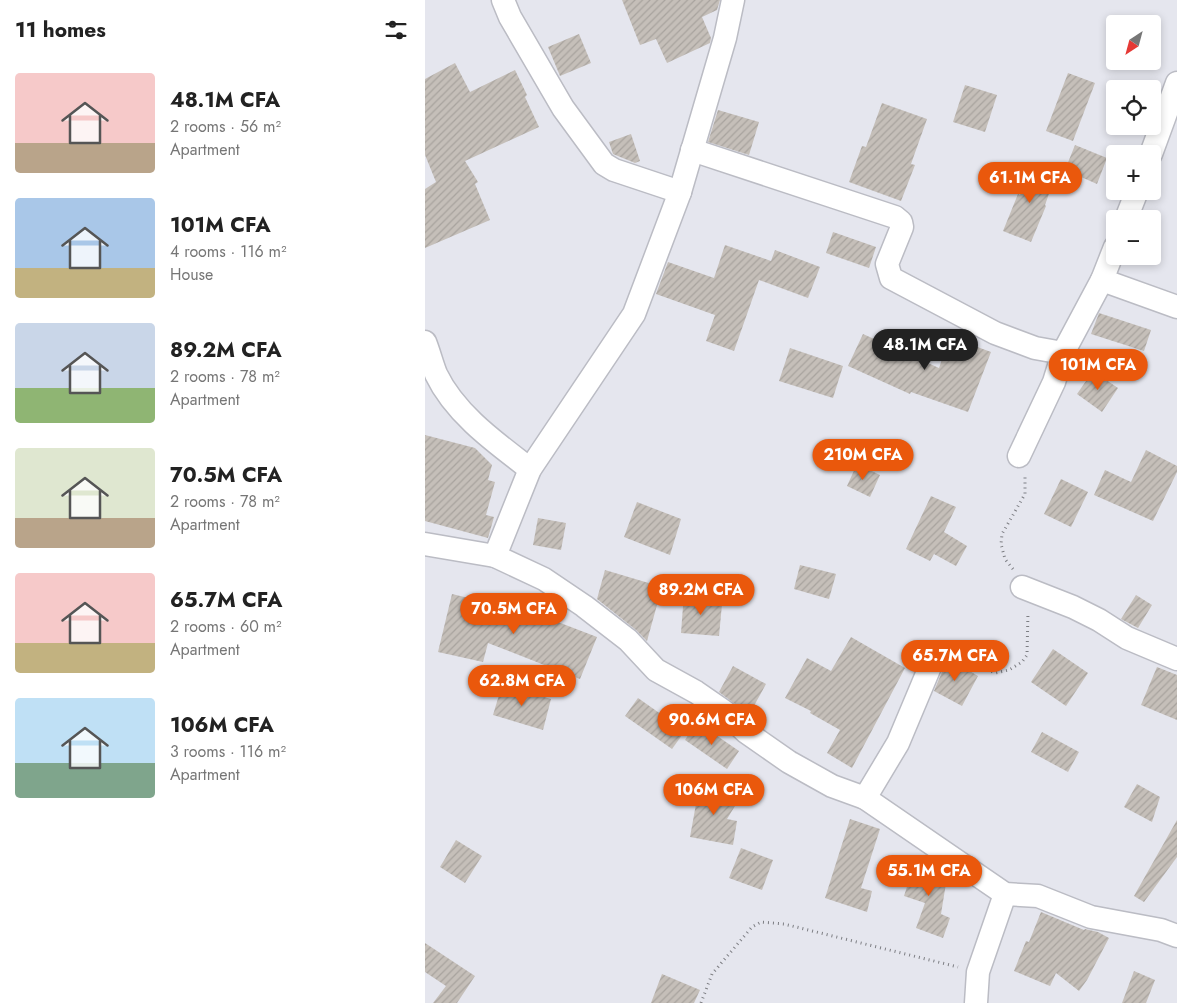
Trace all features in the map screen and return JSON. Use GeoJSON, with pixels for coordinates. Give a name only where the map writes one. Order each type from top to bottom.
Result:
{"type":"FeatureCollection","features":[{"type":"Feature","properties":{"kind":"street"},"geometry":{"type":"LineString","coordinates":[[503,0],[510,17],[563,108],[604,164],[614,170],[680,192]]}},
{"type":"Feature","properties":{"kind":"street"},"geometry":{"type":"LineString","coordinates":[[495,556],[530,469],[634,314],[680,192],[725,38],[733,0]]}},
{"type":"Feature","properties":{"kind":"street"},"geometry":{"type":"LineString","coordinates":[[1154,145],[1177,83]]}},
{"type":"Feature","properties":{"kind":"street"},"geometry":{"type":"LineString","coordinates":[[692,150],[895,218],[901,222],[902,227],[887,264],[891,278],[995,333],[1035,348],[1063,354]]}},
{"type":"Feature","properties":{"kind":"street"},"geometry":{"type":"LineString","coordinates":[[1019,456],[1054,382],[1063,354],[1108,265]]}},
{"type":"Feature","properties":{"kind":"street"},"geometry":{"type":"LineString","coordinates":[[1102,280],[1177,307]]}},
{"type":"Feature","properties":{"kind":"street"},"geometry":{"type":"LineString","coordinates":[[425,342],[436,374],[455,403],[498,444],[530,469]]}},
{"type":"Feature","properties":{"kind":"street"},"geometry":{"type":"LineString","coordinates":[[425,544],[495,556],[544,579],[584,606],[628,640],[656,670],[696,692],[725,712],[745,732],[789,762],[832,786],[865,798],[1005,894],[1038,896],[1091,917],[1161,930],[1177,936]]}},
{"type":"Feature","properties":{"kind":"street"},"geometry":{"type":"LineString","coordinates":[[1022,587],[1073,607],[1099,620],[1127,638],[1177,659]]}},
{"type":"Feature","properties":{"kind":"street"},"geometry":{"type":"LineString","coordinates":[[865,798],[898,743],[932,662]]}},
{"type":"Feature","properties":{"kind":"street"},"geometry":{"type":"LineString","coordinates":[[976,1003],[978,972],[1005,894]]}},
{"type":"Feature","properties":{"kind":"path"},"geometry":{"type":"LineString","coordinates":[[701,1003],[712,974],[752,926],[761,922],[784,924],[978,972]]}},
{"type":"Feature","properties":{"kind":"building"},"geometry":{"type":"Polygon","coordinates":[[[622,0],[720,0],[717,10],[702,17],[711,38],[710,43],[667,63],[656,39],[640,45],[622,0]]]}},
{"type":"Feature","properties":{"kind":"building"},"geometry":{"type":"Polygon","coordinates":[[[579,34],[591,63],[560,76],[548,47],[579,34]]]}},
{"type":"Feature","properties":{"kind":"building"},"geometry":{"type":"Polygon","coordinates":[[[455,63],[470,92],[515,70],[539,127],[465,161],[478,182],[475,184],[490,220],[425,248],[425,189],[436,182],[425,155],[425,79],[455,63]]]}},
{"type":"Feature","properties":{"kind":"building"},"geometry":{"type":"Polygon","coordinates":[[[1068,73],[1095,83],[1073,141],[1046,131],[1068,73]]]}},
{"type":"Feature","properties":{"kind":"building"},"geometry":{"type":"Polygon","coordinates":[[[965,85],[997,95],[985,132],[953,122],[965,85]]]}},
{"type":"Feature","properties":{"kind":"building"},"geometry":{"type":"Polygon","coordinates":[[[882,103],[927,119],[911,164],[915,165],[901,201],[849,182],[862,146],[866,147],[882,103]]]}},
{"type":"Feature","properties":{"kind":"building"},"geometry":{"type":"Polygon","coordinates":[[[718,110],[759,122],[749,155],[708,142],[718,110]]]}},
{"type":"Feature","properties":{"kind":"building"},"geometry":{"type":"Polygon","coordinates":[[[631,134],[640,161],[635,163],[613,154],[609,142],[631,134]]]}},
{"type":"Feature","properties":{"kind":"building"},"geometry":{"type":"Polygon","coordinates":[[[1075,145],[1106,158],[1097,184],[1065,170],[1075,145]]]}},
{"type":"Feature","properties":{"kind":"building"},"geometry":{"type":"Polygon","coordinates":[[[1032,164],[1056,174],[1046,206],[1031,242],[1003,231],[1032,164]]]}},
{"type":"Feature","properties":{"kind":"building"},"geometry":{"type":"Polygon","coordinates":[[[833,232],[876,247],[869,268],[826,253],[833,232]]]}},
{"type":"Feature","properties":{"kind":"building"},"geometry":{"type":"Polygon","coordinates":[[[725,245],[771,261],[775,250],[820,267],[808,298],[759,280],[734,351],[706,341],[715,315],[656,294],[668,262],[714,278],[725,245]]]}},
{"type":"Feature","properties":{"kind":"building"},"geometry":{"type":"Polygon","coordinates":[[[1099,313],[1151,330],[1144,351],[1091,334],[1099,313]]]}},
{"type":"Feature","properties":{"kind":"building"},"geometry":{"type":"Polygon","coordinates":[[[863,334],[939,368],[950,337],[991,352],[968,412],[911,392],[910,394],[848,366],[863,334]]]}},
{"type":"Feature","properties":{"kind":"building"},"geometry":{"type":"Polygon","coordinates":[[[790,348],[843,366],[833,398],[779,381],[790,348]]]}},
{"type":"Feature","properties":{"kind":"building"},"geometry":{"type":"Polygon","coordinates":[[[1093,371],[1118,388],[1102,412],[1077,394],[1093,371]]]}},
{"type":"Feature","properties":{"kind":"building"},"geometry":{"type":"Polygon","coordinates":[[[425,435],[475,448],[492,465],[488,480],[495,482],[486,515],[494,517],[488,538],[425,521],[425,435]]]}},
{"type":"Feature","properties":{"kind":"building"},"geometry":{"type":"Polygon","coordinates":[[[1146,450],[1177,466],[1177,472],[1153,521],[1094,495],[1105,470],[1131,482],[1146,450]]]}},
{"type":"Feature","properties":{"kind":"building"},"geometry":{"type":"Polygon","coordinates":[[[857,464],[880,475],[870,497],[847,486],[857,464]]]}},
{"type":"Feature","properties":{"kind":"building"},"geometry":{"type":"Polygon","coordinates":[[[1061,479],[1088,492],[1071,527],[1044,514],[1061,479]]]}},
{"type":"Feature","properties":{"kind":"building"},"geometry":{"type":"Polygon","coordinates":[[[931,496],[956,507],[944,532],[967,546],[956,566],[934,554],[930,561],[906,549],[931,496]]]}},
{"type":"Feature","properties":{"kind":"building"},"geometry":{"type":"Polygon","coordinates":[[[637,502],[681,519],[670,555],[624,537],[637,502]]]}},
{"type":"Feature","properties":{"kind":"building"},"geometry":{"type":"Polygon","coordinates":[[[538,518],[566,523],[561,550],[533,545],[538,518]]]}},
{"type":"Feature","properties":{"kind":"building"},"geometry":{"type":"Polygon","coordinates":[[[800,565],[836,574],[829,599],[794,589],[800,565]]]}},
{"type":"Feature","properties":{"kind":"building"},"geometry":{"type":"Polygon","coordinates":[[[605,570],[662,587],[647,641],[597,599],[605,570]]]}},
{"type":"Feature","properties":{"kind":"building"},"geometry":{"type":"Polygon","coordinates":[[[684,593],[722,604],[719,636],[681,633],[684,593]]]}},
{"type":"Feature","properties":{"kind":"building"},"geometry":{"type":"Polygon","coordinates":[[[452,594],[510,608],[511,604],[597,637],[580,679],[488,643],[483,662],[438,652],[452,594]]]}},
{"type":"Feature","properties":{"kind":"building"},"geometry":{"type":"Polygon","coordinates":[[[1136,595],[1152,605],[1138,628],[1121,619],[1136,595]]]}},
{"type":"Feature","properties":{"kind":"building"},"geometry":{"type":"Polygon","coordinates":[[[851,637],[905,668],[852,768],[827,753],[840,730],[810,713],[811,711],[785,698],[807,658],[831,671],[851,637]]]}},
{"type":"Feature","properties":{"kind":"building"},"geometry":{"type":"Polygon","coordinates":[[[1053,649],[1088,673],[1066,706],[1031,682],[1053,649]]]}},
{"type":"Feature","properties":{"kind":"building"},"geometry":{"type":"Polygon","coordinates":[[[946,657],[978,676],[962,706],[934,691],[946,657]]]}},
{"type":"Feature","properties":{"kind":"building"},"geometry":{"type":"Polygon","coordinates":[[[733,666],[766,684],[750,713],[719,692],[733,666]]]}},
{"type":"Feature","properties":{"kind":"building"},"geometry":{"type":"Polygon","coordinates":[[[1157,667],[1177,675],[1177,720],[1141,705],[1157,667]]]}},
{"type":"Feature","properties":{"kind":"building"},"geometry":{"type":"Polygon","coordinates":[[[502,685],[551,699],[543,730],[493,715],[502,685]]]}},
{"type":"Feature","properties":{"kind":"building"},"geometry":{"type":"Polygon","coordinates":[[[638,698],[685,731],[672,749],[625,716],[638,698]]]}},
{"type":"Feature","properties":{"kind":"building"},"geometry":{"type":"Polygon","coordinates":[[[697,722],[739,751],[727,769],[685,740],[697,722]]]}},
{"type":"Feature","properties":{"kind":"building"},"geometry":{"type":"Polygon","coordinates":[[[1042,732],[1079,752],[1068,772],[1031,752],[1042,732]]]}},
{"type":"Feature","properties":{"kind":"building"},"geometry":{"type":"Polygon","coordinates":[[[706,780],[738,801],[727,819],[737,821],[733,845],[690,837],[698,793],[706,780]]]}},
{"type":"Feature","properties":{"kind":"building"},"geometry":{"type":"Polygon","coordinates":[[[1137,784],[1160,797],[1152,822],[1124,807],[1137,784]]]}},
{"type":"Feature","properties":{"kind":"building"},"geometry":{"type":"Polygon","coordinates":[[[850,819],[880,829],[861,888],[872,891],[867,912],[825,898],[850,819]]]}},
{"type":"Feature","properties":{"kind":"building"},"geometry":{"type":"Polygon","coordinates":[[[1177,820],[1177,857],[1144,902],[1134,896],[1177,820]]]}},
{"type":"Feature","properties":{"kind":"building"},"geometry":{"type":"Polygon","coordinates":[[[456,840],[482,856],[465,883],[440,867],[456,840]]]}},
{"type":"Feature","properties":{"kind":"building"},"geometry":{"type":"Polygon","coordinates":[[[741,848],[773,860],[762,890],[729,878],[741,848]]]}},
{"type":"Feature","properties":{"kind":"building"},"geometry":{"type":"Polygon","coordinates":[[[915,862],[938,869],[939,865],[948,871],[941,914],[950,918],[943,938],[916,928],[925,903],[904,896],[915,862]]]}},
{"type":"Feature","properties":{"kind":"building"},"geometry":{"type":"Polygon","coordinates":[[[1041,912],[1084,930],[1098,932],[1109,938],[1087,980],[1079,991],[1056,973],[1050,986],[1014,971],[1026,941],[1029,942],[1041,912]]]}},
{"type":"Feature","properties":{"kind":"building"},"geometry":{"type":"Polygon","coordinates":[[[425,943],[475,976],[457,1003],[433,1003],[446,986],[425,972],[425,943]]]}},
{"type":"Feature","properties":{"kind":"building"},"geometry":{"type":"Polygon","coordinates":[[[1134,971],[1155,980],[1146,1003],[1122,1003],[1134,971]]]}},
{"type":"Feature","properties":{"kind":"building"},"geometry":{"type":"Polygon","coordinates":[[[662,974],[700,990],[694,1003],[651,1003],[662,974]]]}}]}
